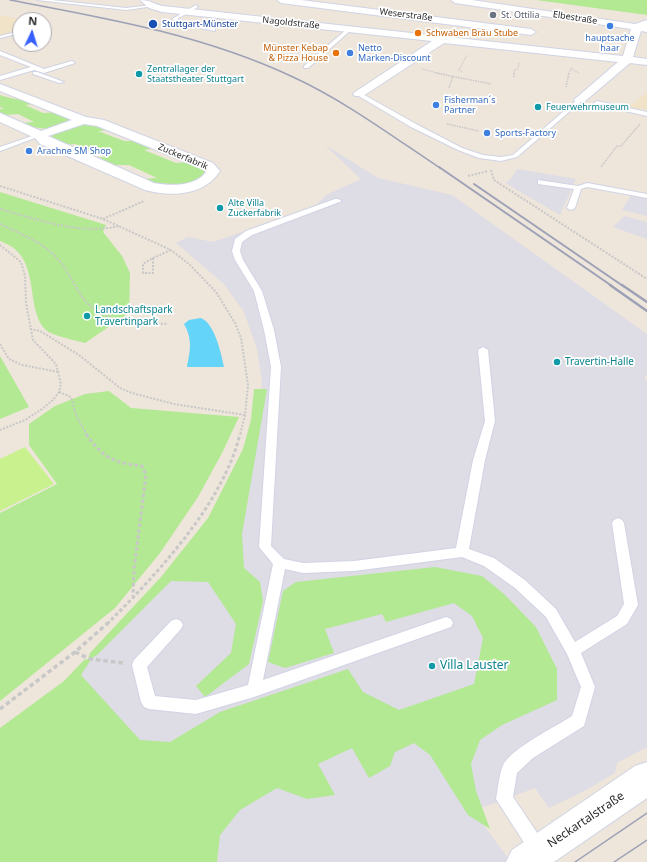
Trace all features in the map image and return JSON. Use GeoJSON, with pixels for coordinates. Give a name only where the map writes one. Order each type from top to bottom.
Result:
{"type":"FeatureCollection","features":[{"type":"Feature","properties":{"kind":"street","name":"Nagoldstraße"},"geometry":{"type":"LineString","coordinates":[[144,0],[152,6],[162,9],[186,12],[647,62]]}},
{"type":"Feature","properties":{"kind":"street","name":"Weserstraße"},"geometry":{"type":"LineString","coordinates":[[281,0],[434,19],[537,27]]}},
{"type":"Feature","properties":{"kind":"street","name":"Elbestraße"},"geometry":{"type":"LineString","coordinates":[[455,0],[480,2],[642,28]]}},
{"type":"Feature","properties":{"kind":"street"},"geometry":{"type":"LineString","coordinates":[[399,35],[434,19],[480,2]]}},
{"type":"Feature","properties":{"kind":"street"},"geometry":{"type":"LineString","coordinates":[[226,16],[240,9]]}},
{"type":"Feature","properties":{"kind":"street"},"geometry":{"type":"LineString","coordinates":[[511,47],[555,15]]}},
{"type":"Feature","properties":{"kind":"street"},"geometry":{"type":"LineString","coordinates":[[580,100],[628,60],[642,28],[647,23]]}},
{"type":"Feature","properties":{"kind":"street"},"geometry":{"type":"LineString","coordinates":[[358,94],[441,40]]}},
{"type":"Feature","properties":{"kind":"street","name":"Zuckerfabrik"},"geometry":{"type":"LineString","coordinates":[[0,87],[83,120],[108,126],[208,166],[213,171],[211,177],[200,184],[172,189],[150,187],[45,141],[40,135],[0,117]]}},
{"type":"Feature","properties":{"kind":"street"},"geometry":{"type":"LineString","coordinates":[[40,135],[83,120]]}},
{"type":"Feature","properties":{"kind":"street","name":"Neckartalstraße"},"geometry":{"type":"LineString","coordinates":[[532,857],[647,778]]}},
{"type":"Feature","properties":{"kind":"lane"},"geometry":{"type":"LineString","coordinates":[[39,0],[126,9],[152,6]]}},
{"type":"Feature","properties":{"kind":"lane"},"geometry":{"type":"LineString","coordinates":[[196,6],[174,19],[182,23],[213,30]]}},
{"type":"Feature","properties":{"kind":"lane"},"geometry":{"type":"LineString","coordinates":[[306,67],[350,30]]}},
{"type":"Feature","properties":{"kind":"lane"},"geometry":{"type":"LineString","coordinates":[[0,37],[12,34]]}},
{"type":"Feature","properties":{"kind":"lane"},"geometry":{"type":"LineString","coordinates":[[0,53],[44,71],[72,63]]}},
{"type":"Feature","properties":{"kind":"lane"},"geometry":{"type":"LineString","coordinates":[[0,78],[34,68]]}},
{"type":"Feature","properties":{"kind":"lane"},"geometry":{"type":"LineString","coordinates":[[27,70],[61,82]]}},
{"type":"Feature","properties":{"kind":"lane"},"geometry":{"type":"LineString","coordinates":[[358,94],[379,104],[438,140],[486,158],[500,160],[509,160],[515,156],[580,100]]}},
{"type":"Feature","properties":{"kind":"lane"},"geometry":{"type":"LineString","coordinates":[[597,103],[647,114]]}},
{"type":"Feature","properties":{"kind":"lane"},"geometry":{"type":"LineString","coordinates":[[0,149],[40,135]]}},
{"type":"Feature","properties":{"kind":"lane"},"geometry":{"type":"LineString","coordinates":[[541,182],[578,188],[586,185],[647,196]]}},
{"type":"Feature","properties":{"kind":"lane"},"geometry":{"type":"LineString","coordinates":[[571,208],[578,188]]}},
{"type":"Feature","properties":{"kind":"lane"},"geometry":{"type":"LineString","coordinates":[[338,201],[249,233],[238,241],[236,251],[239,260],[258,291],[269,330],[276,367],[264,547],[280,563],[303,568],[354,566],[462,552],[489,562],[520,584],[551,613],[573,651],[588,687],[579,721],[527,753],[510,769],[504,799],[532,857]]}},
{"type":"Feature","properties":{"kind":"lane"},"geometry":{"type":"LineString","coordinates":[[462,552],[464,534],[479,460],[490,421],[483,350]]}},
{"type":"Feature","properties":{"kind":"lane"},"geometry":{"type":"LineString","coordinates":[[573,651],[622,620],[631,605],[618,523]]}},
{"type":"Feature","properties":{"kind":"lane"},"geometry":{"type":"LineString","coordinates":[[254,690],[280,563]]}},
{"type":"Feature","properties":{"kind":"lane"},"geometry":{"type":"LineString","coordinates":[[176,625],[139,665],[148,702],[196,707],[254,690],[446,623]]}},
{"type":"Feature","properties":{"kind":"path"},"geometry":{"type":"LineString","coordinates":[[146,22],[162,25]]}},
{"type":"Feature","properties":{"kind":"path"},"geometry":{"type":"LineString","coordinates":[[566,86],[568,83],[570,69],[575,65],[577,54]]}},
{"type":"Feature","properties":{"kind":"path"},"geometry":{"type":"LineString","coordinates":[[402,66],[491,84]]}},
{"type":"Feature","properties":{"kind":"path"},"geometry":{"type":"LineString","coordinates":[[570,69],[576,71],[578,74]]}},
{"type":"Feature","properties":{"kind":"path"},"geometry":{"type":"LineString","coordinates":[[449,88],[453,76]]}},
{"type":"Feature","properties":{"kind":"path"},"geometry":{"type":"LineString","coordinates":[[601,166],[642,122]]}},
{"type":"Feature","properties":{"kind":"path"},"geometry":{"type":"LineString","coordinates":[[447,124],[479,131]]}},
{"type":"Feature","properties":{"kind":"path"},"geometry":{"type":"LineString","coordinates":[[468,176],[491,170],[500,160]]}},
{"type":"Feature","properties":{"kind":"path"},"geometry":{"type":"LineString","coordinates":[[491,170],[494,180],[647,279]]}},
{"type":"Feature","properties":{"kind":"path"},"geometry":{"type":"LineString","coordinates":[[0,186],[103,219],[120,226],[171,250],[189,264],[216,292],[235,323],[241,338],[248,385],[246,415],[237,448],[222,482],[202,515],[168,560],[133,597],[75,652],[0,709]]}},
{"type":"Feature","properties":{"kind":"path"},"geometry":{"type":"LineString","coordinates":[[103,219],[172,189]]}},
{"type":"Feature","properties":{"kind":"path"},"geometry":{"type":"LineString","coordinates":[[0,209],[36,219],[86,229],[120,226]]}},
{"type":"Feature","properties":{"kind":"path"},"geometry":{"type":"LineString","coordinates":[[0,224],[34,241],[51,252],[60,261],[83,298],[92,309],[104,315],[120,319],[167,324]]}},
{"type":"Feature","properties":{"kind":"path"},"geometry":{"type":"LineString","coordinates":[[0,245],[21,262],[25,276],[26,303],[33,340],[56,364],[62,384],[59,392],[48,404],[24,420],[0,430]]}},
{"type":"Feature","properties":{"kind":"path"},"geometry":{"type":"LineString","coordinates":[[153,258],[153,274],[143,273],[142,264],[153,258],[171,250]]}},
{"type":"Feature","properties":{"kind":"path"},"geometry":{"type":"LineString","coordinates":[[30,329],[40,331],[79,355],[120,388],[132,393],[174,404],[246,415]]}},
{"type":"Feature","properties":{"kind":"path"},"geometry":{"type":"LineString","coordinates":[[0,344],[9,359],[22,365],[59,372]]}},
{"type":"Feature","properties":{"kind":"path"},"geometry":{"type":"LineString","coordinates":[[59,392],[71,397],[73,409],[84,433],[102,452],[112,461],[128,465],[142,466],[146,475],[134,569],[133,597]]}},
{"type":"Feature","properties":{"kind":"path"},"geometry":{"type":"LineString","coordinates":[[75,652],[90,659],[139,665]]}},
{"type":"Feature","properties":{"kind":"shaded area"},"geometry":{"type":"Polygon","coordinates":[[[0,15],[12,18],[12,35],[0,38],[0,15]]]}},
{"type":"Feature","properties":{"kind":"shaded area"},"geometry":{"type":"Polygon","coordinates":[[[647,92],[647,110],[629,107],[647,92]]]}},
{"type":"Feature","properties":{"kind":"shaded area"},"geometry":{"type":"Polygon","coordinates":[[[325,145],[378,178],[452,195],[647,334],[647,375],[644,377],[647,381],[647,749],[645,748],[617,763],[615,773],[586,790],[549,808],[535,788],[473,811],[511,862],[70,862],[0,741],[77,675],[90,659],[154,598],[218,518],[260,409],[262,382],[257,349],[244,312],[224,284],[176,243],[188,237],[213,242],[313,208],[326,195],[361,179],[325,145]]]}},
{"type":"Feature","properties":{"kind":"shaded area"},"geometry":{"type":"Polygon","coordinates":[[[517,169],[576,179],[560,215],[505,183],[510,180],[517,169]]]}},
{"type":"Feature","properties":{"kind":"shaded area"},"geometry":{"type":"Polygon","coordinates":[[[631,195],[647,198],[647,216],[622,210],[631,195]]]}},
{"type":"Feature","properties":{"kind":"shaded area"},"geometry":{"type":"Polygon","coordinates":[[[624,216],[647,222],[647,239],[613,227],[624,216]]]}},
{"type":"Feature","properties":{"kind":"green space"},"geometry":{"type":"Polygon","coordinates":[[[536,0],[647,0],[647,15],[536,0]]]}},
{"type":"Feature","properties":{"kind":"green space"},"geometry":{"type":"Polygon","coordinates":[[[0,95],[32,102],[37,104],[25,105],[43,113],[59,112],[69,119],[53,128],[39,128],[21,123],[34,122],[18,114],[4,115],[0,113],[0,109],[4,109],[0,107],[0,95]]]}},
{"type":"Feature","properties":{"kind":"green space"},"geometry":{"type":"Polygon","coordinates":[[[79,124],[94,124],[111,130],[98,131],[124,141],[140,141],[158,148],[144,150],[176,163],[192,162],[206,171],[204,176],[187,184],[173,187],[159,185],[141,179],[157,178],[129,165],[111,165],[93,158],[106,157],[75,144],[64,145],[51,139],[55,133],[67,127],[79,124]]]}},
{"type":"Feature","properties":{"kind":"green space"},"geometry":{"type":"Polygon","coordinates":[[[0,192],[106,225],[103,232],[122,256],[130,273],[129,313],[85,343],[47,331],[37,314],[28,269],[23,259],[16,250],[0,241],[0,192]]]}},
{"type":"Feature","properties":{"kind":"green space"},"geometry":{"type":"Polygon","coordinates":[[[0,356],[29,407],[0,419],[0,356]]]}},
{"type":"Feature","properties":{"kind":"green space"},"geometry":{"type":"Polygon","coordinates":[[[254,389],[267,389],[242,534],[244,568],[260,582],[263,601],[249,664],[205,697],[196,686],[231,653],[236,624],[208,582],[171,581],[97,655],[92,658],[81,675],[140,740],[170,742],[220,712],[348,669],[363,692],[399,710],[474,684],[483,638],[472,616],[454,603],[386,622],[382,614],[325,629],[334,653],[285,668],[268,662],[283,591],[296,582],[435,567],[482,576],[504,594],[536,627],[557,669],[557,700],[502,725],[480,740],[471,764],[476,791],[490,829],[468,815],[430,755],[414,743],[395,752],[390,766],[369,778],[352,748],[318,764],[335,795],[307,799],[277,788],[240,810],[220,835],[217,862],[0,862],[0,728],[64,681],[84,660],[88,659],[90,653],[161,577],[208,518],[243,449],[251,420],[254,389]]]}},
{"type":"Feature","properties":{"kind":"green space"},"geometry":{"type":"Polygon","coordinates":[[[109,391],[131,408],[239,417],[222,453],[198,497],[160,553],[115,608],[0,701],[0,513],[57,484],[29,445],[29,424],[55,406],[85,394],[109,391]]]}},
{"type":"Feature","properties":{"kind":"green space"},"geometry":{"type":"Polygon","coordinates":[[[25,447],[54,484],[0,511],[0,459],[25,447]]]}},
{"type":"Feature","properties":{"kind":"water"},"geometry":{"type":"Polygon","coordinates":[[[201,318],[206,321],[214,332],[224,367],[187,367],[190,351],[190,340],[184,324],[189,320],[201,318]]]}},
{"type":"Feature","properties":{"kind":"tram line"},"geometry":{"type":"LineString","coordinates":[[575,862],[647,813]]}},
{"type":"Feature","properties":{"kind":"tram line"},"geometry":{"type":"LineString","coordinates":[[614,862],[647,840]]}},
{"type":"Feature","properties":{"kind":"railway"},"geometry":{"type":"LineString","coordinates":[[10,0],[118,21],[190,39],[259,62],[312,86],[331,97],[440,168]]}},
{"type":"Feature","properties":{"kind":"railway"},"geometry":{"type":"LineString","coordinates":[[439,167],[612,286]]}},
{"type":"Feature","properties":{"kind":"railway"},"geometry":{"type":"LineString","coordinates":[[474,184],[623,286]]}},
{"type":"Feature","properties":{"kind":"railway"},"geometry":{"type":"LineString","coordinates":[[610,285],[647,311]]}},
{"type":"Feature","properties":{"kind":"railway"},"geometry":{"type":"LineString","coordinates":[[622,285],[647,302]]}},
{"type":"Feature","properties":{"kind":"place","name":"St. Ottilia"},"geometry":{"type":"Point","coordinates":[493,15]}},
{"type":"Feature","properties":{"kind":"place","name":"Stuttgart-Münster"},"geometry":{"type":"Point","coordinates":[153,24]}},
{"type":"Feature","properties":{"kind":"place","name":"hauptsache haar"},"geometry":{"type":"Point","coordinates":[610,26]}},
{"type":"Feature","properties":{"kind":"place","name":"Schwaben Bräu Stube"},"geometry":{"type":"Point","coordinates":[418,33]}},
{"type":"Feature","properties":{"kind":"place","name":"Münster Kebap & Pizza House"},"geometry":{"type":"Point","coordinates":[336,53]}},
{"type":"Feature","properties":{"kind":"place","name":"Netto Marken-Discount"},"geometry":{"type":"Point","coordinates":[350,53]}},
{"type":"Feature","properties":{"kind":"place","name":"Zentrallager der Staatstheater Stuttgart"},"geometry":{"type":"Point","coordinates":[139,74]}},
{"type":"Feature","properties":{"kind":"place","name":"Fisherman´s Partner"},"geometry":{"type":"Point","coordinates":[436,105]}},
{"type":"Feature","properties":{"kind":"place","name":"Feuerwehrmuseum"},"geometry":{"type":"Point","coordinates":[538,107]}},
{"type":"Feature","properties":{"kind":"place","name":"Sports-Factory"},"geometry":{"type":"Point","coordinates":[487,133]}},
{"type":"Feature","properties":{"kind":"place","name":"Arachne SM Shop"},"geometry":{"type":"Point","coordinates":[29,151]}},
{"type":"Feature","properties":{"kind":"place","name":"Alte Villa Zuckerfabrik"},"geometry":{"type":"Point","coordinates":[220,208]}},
{"type":"Feature","properties":{"kind":"place","name":"Landschaftspark Travertinpark"},"geometry":{"type":"Point","coordinates":[87,316]}},
{"type":"Feature","properties":{"kind":"place","name":"Travertin-Halle"},"geometry":{"type":"Point","coordinates":[557,362]}},
{"type":"Feature","properties":{"kind":"place","name":"Villa Lauster"},"geometry":{"type":"Point","coordinates":[432,666]}}]}
